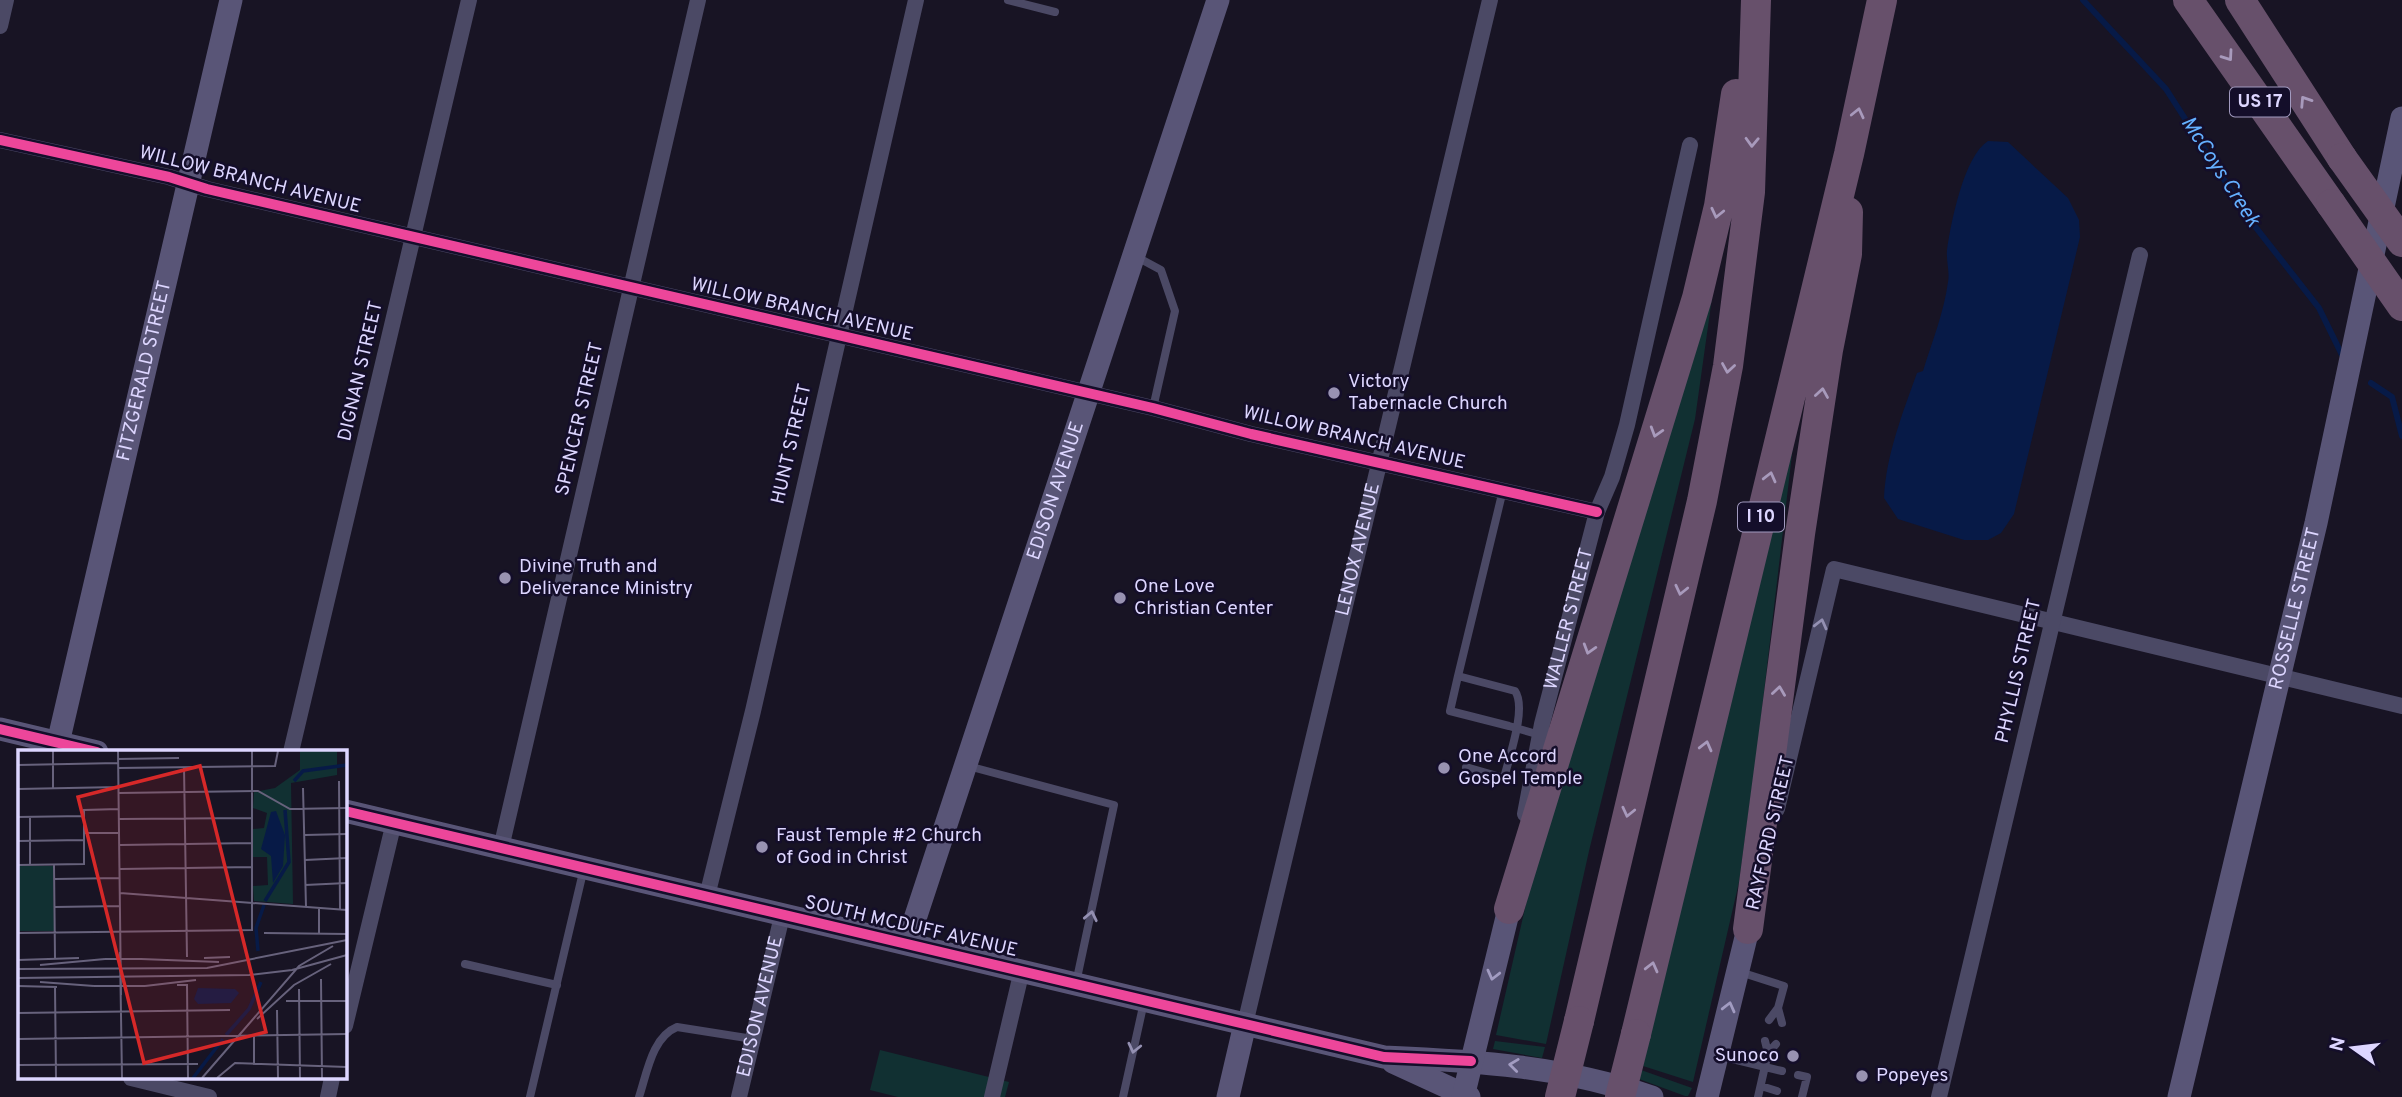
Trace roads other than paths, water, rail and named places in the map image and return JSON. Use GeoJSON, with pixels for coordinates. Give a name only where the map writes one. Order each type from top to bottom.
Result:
{"type":"FeatureCollection","features":[{"type":"Feature","properties":{"kind":"highway"},"geometry":{"type":"LineString","coordinates":[[1509,909],[1697,298],[1719,206],[1748,0]]}},
{"type":"Feature","properties":{"kind":"highway"},"geometry":{"type":"LineString","coordinates":[[1560,1097],[1702,501],[1728,366],[1750,191],[1756,0]]}},
{"type":"Feature","properties":{"kind":"highway","name":"I 10"},"geometry":{"type":"LineString","coordinates":[[1620,1097],[1849,155],[1882,0]]}},
{"type":"Feature","properties":{"kind":"highway","name":"US 17"},"geometry":{"type":"LineString","coordinates":[[2188,0],[2402,306]]}},
{"type":"Feature","properties":{"kind":"highway","name":"US 17"},"geometry":{"type":"LineString","coordinates":[[2240,0],[2342,158],[2402,242]]}},
{"type":"Feature","properties":{"kind":"highway"},"geometry":{"type":"LineString","coordinates":[[1748,929],[1802,521],[1828,351],[1847,254],[1849,155]]}},
{"type":"Feature","properties":{"kind":"main road","name":"FITZGERALD STREET"},"geometry":{"type":"LineString","coordinates":[[58,743],[231,0]]}},
{"type":"Feature","properties":{"kind":"main road","name":"EDISON AVENUE"},"geometry":{"type":"LineString","coordinates":[[907,943],[1218,0]]}},
{"type":"Feature","properties":{"kind":"main road","name":"ROSSELLE STREET"},"geometry":{"type":"LineString","coordinates":[[2179,1097],[2316,523],[2402,118]]}},
{"type":"Feature","properties":{"kind":"main road"},"geometry":{"type":"LineString","coordinates":[[0,729],[88,750]]}},
{"type":"Feature","properties":{"kind":"main road","name":"SOUTH MCDUFF AVENUE"},"geometry":{"type":"LineString","coordinates":[[346,811],[1384,1057],[1471,1061],[1565,1073],[1651,1097]]}},
{"type":"Feature","properties":{"kind":"main road","name":"WALLER STREET"},"geometry":{"type":"LineString","coordinates":[[1465,1096],[1471,1061],[1509,909]]}},
{"type":"Feature","properties":{"kind":"main road","name":"RAYFORD STREET"},"geometry":{"type":"LineString","coordinates":[[1707,1097],[1748,929]]}},
{"type":"Feature","properties":{"kind":"main road","name":"LENOX AVENUE"},"geometry":{"type":"LineString","coordinates":[[1228,1097],[1245,1024]]}},
{"type":"Feature","properties":{"kind":"main road","name":"SOUTH MCDUFF AVENUE"},"geometry":{"type":"LineString","coordinates":[[1384,1057],[1465,1096]]}},
{"type":"Feature","properties":{"kind":"street"},"geometry":{"type":"LineString","coordinates":[[0,26],[6,0]]}},
{"type":"Feature","properties":{"kind":"street","name":"DIGNAN STREET"},"geometry":{"type":"LineString","coordinates":[[291,750],[415,238],[469,0]]}},
{"type":"Feature","properties":{"kind":"street","name":"SPENCER STREET"},"geometry":{"type":"LineString","coordinates":[[501,848],[698,0]]}},
{"type":"Feature","properties":{"kind":"street","name":"HUNT STREET"},"geometry":{"type":"LineString","coordinates":[[707,896],[753,711],[916,0]]}},
{"type":"Feature","properties":{"kind":"street","name":"LENOX AVENUE"},"geometry":{"type":"LineString","coordinates":[[1245,1024],[1490,0]]}},
{"type":"Feature","properties":{"kind":"street","name":"WILLOW BRANCH AVENUE"},"geometry":{"type":"LineString","coordinates":[[0,140],[1597,512]]}},
{"type":"Feature","properties":{"kind":"street","name":"WALLER STREET"},"geometry":{"type":"LineString","coordinates":[[1509,909],[1540,735],[1597,512],[1612,477],[1627,425],[1690,145]]}},
{"type":"Feature","properties":{"kind":"street","name":"PHYLLIS STREET"},"geometry":{"type":"LineString","coordinates":[[1939,1097],[2140,255]]}},
{"type":"Feature","properties":{"kind":"street","name":"RAYFORD STREET"},"geometry":{"type":"LineString","coordinates":[[1748,929],[1834,569],[2052,621]]}},
{"type":"Feature","properties":{"kind":"street"},"geometry":{"type":"LineString","coordinates":[[2052,621],[2402,706]]}},
{"type":"Feature","properties":{"kind":"street"},"geometry":{"type":"LineString","coordinates":[[346,1022],[394,822]]}},
{"type":"Feature","properties":{"kind":"street","name":"EDISON AVENUE"},"geometry":{"type":"LineString","coordinates":[[740,1097],[782,916]]}},
{"type":"Feature","properties":{"kind":"street"},"geometry":{"type":"LineString","coordinates":[[992,1097],[1005,1067],[1016,1023],[1022,970]]}},
{"type":"Feature","properties":{"kind":"street"},"geometry":{"type":"LineString","coordinates":[[137,1080],[173,1093],[209,1097]]}},
{"type":"Feature","properties":{"kind":"lane"},"geometry":{"type":"LineString","coordinates":[[1008,0],[1055,12]]}},
{"type":"Feature","properties":{"kind":"lane"},"geometry":{"type":"LineString","coordinates":[[1133,255],[1161,270],[1175,311],[1153,408]]}},
{"type":"Feature","properties":{"kind":"lane"},"geometry":{"type":"LineString","coordinates":[[1503,490],[1450,710],[1540,735]]}},
{"type":"Feature","properties":{"kind":"lane"},"geometry":{"type":"LineString","coordinates":[[1458,676],[1515,691],[1520,705],[1504,778],[1466,767]]}},
{"type":"Feature","properties":{"kind":"lane"},"geometry":{"type":"LineString","coordinates":[[964,765],[1114,805],[1076,983]]}},
{"type":"Feature","properties":{"kind":"lane"},"geometry":{"type":"LineString","coordinates":[[530,1097],[584,868]]}},
{"type":"Feature","properties":{"kind":"lane"},"geometry":{"type":"LineString","coordinates":[[466,964],[556,985]]}},
{"type":"Feature","properties":{"kind":"lane"},"geometry":{"type":"LineString","coordinates":[[1738,971],[1784,986],[1778,1007],[1769,1020]]}},
{"type":"Feature","properties":{"kind":"lane"},"geometry":{"type":"LineString","coordinates":[[1123,1097],[1145,1000]]}},
{"type":"Feature","properties":{"kind":"lane"},"geometry":{"type":"LineString","coordinates":[[1778,1007],[1782,1023]]}},
{"type":"Feature","properties":{"kind":"lane"},"geometry":{"type":"LineString","coordinates":[[639,1097],[652,1057],[667,1031],[677,1027],[753,1039]]}},
{"type":"Feature","properties":{"kind":"lane"},"geometry":{"type":"LineString","coordinates":[[1758,1097],[1768,1053],[1765,1041]]}},
{"type":"Feature","properties":{"kind":"lane"},"geometry":{"type":"LineString","coordinates":[[1768,1053],[1776,1044]]}},
{"type":"Feature","properties":{"kind":"lane"},"geometry":{"type":"LineString","coordinates":[[1717,1055],[1782,1071]]}},
{"type":"Feature","properties":{"kind":"lane"},"geometry":{"type":"LineString","coordinates":[[1798,1075],[1807,1077],[1799,1096]]}},
{"type":"Feature","properties":{"kind":"lane"},"geometry":{"type":"LineString","coordinates":[[1760,1086],[1777,1091]]}},
{"type":"Feature","properties":{"kind":"water"},"geometry":{"type":"Polygon","coordinates":[[[1988,141],[2008,142],[2068,198],[2079,220],[2080,237],[2014,514],[2001,533],[1988,540],[1964,540],[1898,519],[1884,498],[1896,434],[1917,373],[1923,371],[1944,304],[1948,278],[1947,250],[1960,191],[1972,160],[1988,141]]]}},
{"type":"Feature","properties":{"kind":"waterway","name":"McCoys Creek"},"geometry":{"type":"LineString","coordinates":[[2083,0],[2166,89],[2250,220],[2319,308],[2342,355]]}},
{"type":"Feature","properties":{"kind":"waterway","name":"McCoys Creek"},"geometry":{"type":"LineString","coordinates":[[2371,383],[2392,397],[2402,436]]}},
{"type":"Feature","properties":{"kind":"place","name":"Victory Tabernacle Church"},"geometry":{"type":"Point","coordinates":[1334,393]}},
{"type":"Feature","properties":{"kind":"place","name":"Divine Truth and Deliverance Ministry"},"geometry":{"type":"Point","coordinates":[505,578]}},
{"type":"Feature","properties":{"kind":"place","name":"One Love Christian Center"},"geometry":{"type":"Point","coordinates":[1120,598]}},
{"type":"Feature","properties":{"kind":"place","name":"One Accord Gospel Temple"},"geometry":{"type":"Point","coordinates":[1444,768]}},
{"type":"Feature","properties":{"kind":"place","name":"Faust Temple #2 Church of God in Christ"},"geometry":{"type":"Point","coordinates":[762,847]}},
{"type":"Feature","properties":{"kind":"place","name":"Sunoco"},"geometry":{"type":"Point","coordinates":[1793,1056]}},
{"type":"Feature","properties":{"kind":"place","name":"Popeyes"},"geometry":{"type":"Point","coordinates":[1862,1076]}}]}
